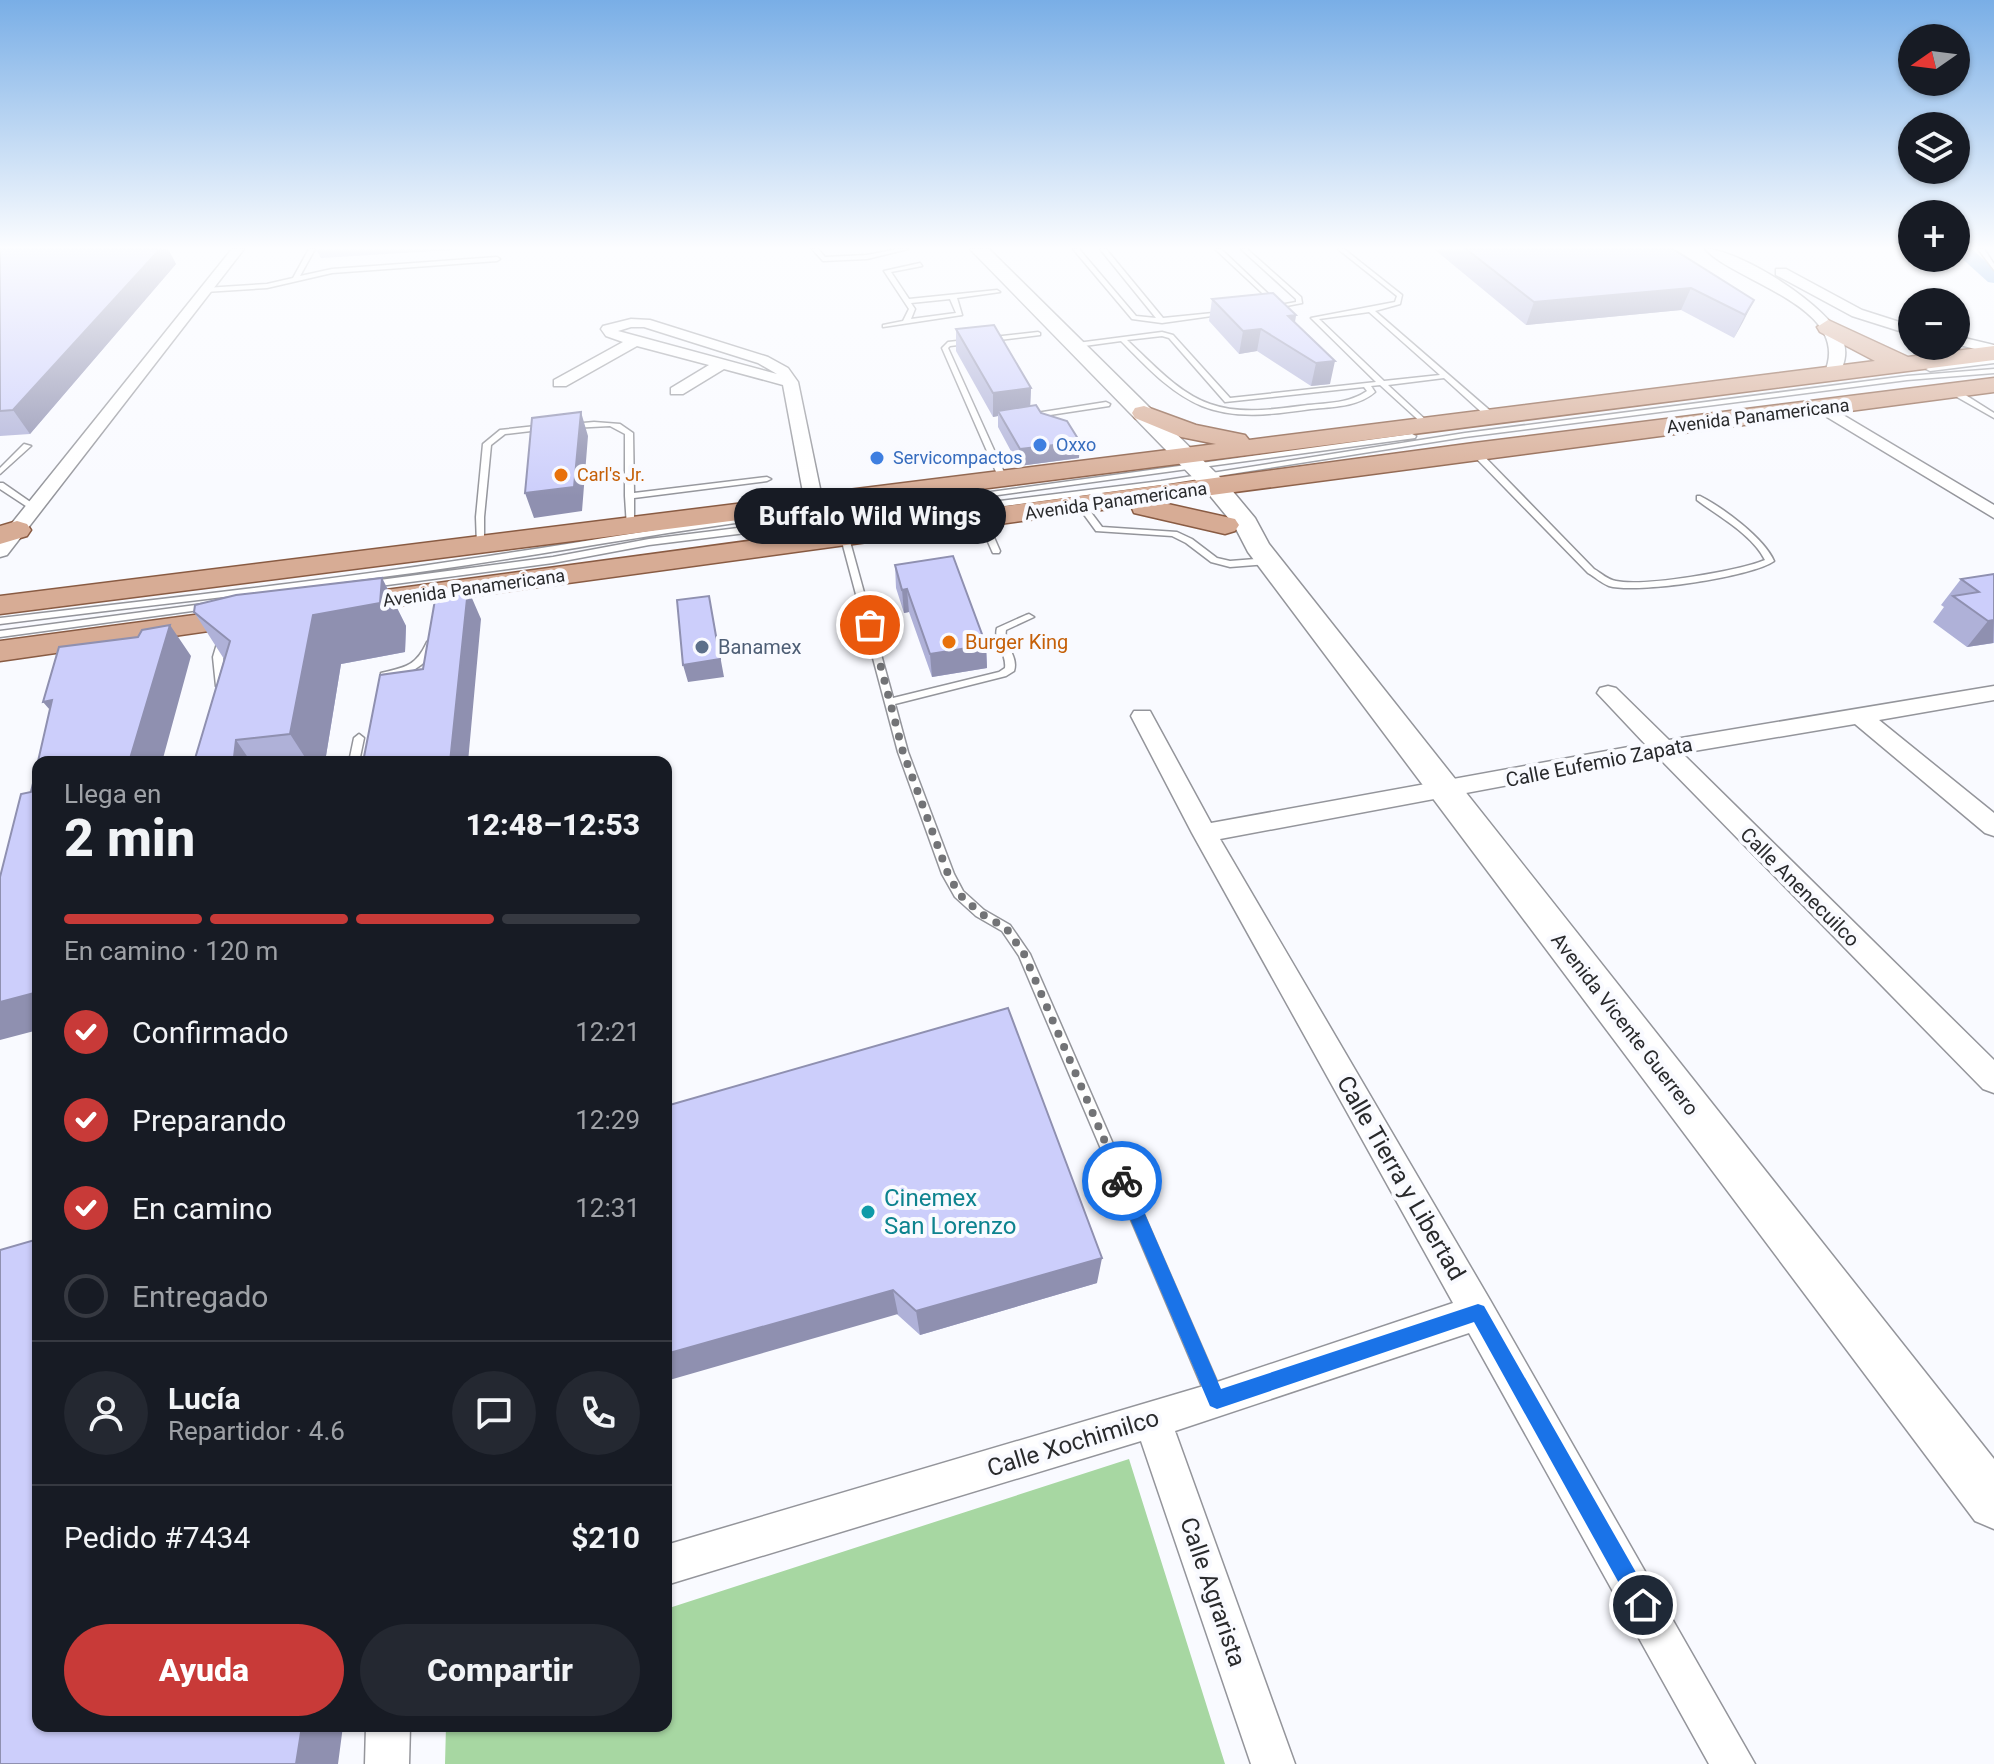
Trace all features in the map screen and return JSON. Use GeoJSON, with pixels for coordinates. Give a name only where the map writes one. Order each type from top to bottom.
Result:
{"type":"FeatureCollection","features":[{"type":"Feature","properties":{"kind":"main road","name":"Avenida Vicente Guerrero"},"geometry":{"type":"LineString","coordinates":[[1035,331],[1106,404],[1187,473],[1249,539],[1994,1502]]}},
{"type":"Feature","properties":{"kind":"main road","name":"Avenida Vicente Guerrero"},"geometry":{"type":"LineString","coordinates":[[1063,331],[1144,413],[1187,473]]}},
{"type":"Feature","properties":{"kind":"main road"},"geometry":{"type":"LineString","coordinates":[[1836,331],[1880,355],[1954,383]]}},
{"type":"Feature","properties":{"kind":"main road","name":"Avenida Panamericana"},"geometry":{"type":"LineString","coordinates":[[0,605],[1086,470],[1327,472],[1823,408],[1861,381],[1994,352]]}},
{"type":"Feature","properties":{"kind":"main road","name":"Avenida Panamericana"},"geometry":{"type":"LineString","coordinates":[[14,634],[442,600],[1092,503],[1292,441],[1425,424],[1861,381],[1994,384]]}},
{"type":"Feature","properties":{"kind":"main road"},"geometry":{"type":"LineString","coordinates":[[1144,413],[1172,426],[1213,437],[1292,441]]}},
{"type":"Feature","properties":{"kind":"main road"},"geometry":{"type":"LineString","coordinates":[[1086,470],[1107,456],[1116,443]]}},
{"type":"Feature","properties":{"kind":"main road"},"geometry":{"type":"LineString","coordinates":[[1092,503],[1180,513],[1249,539],[1264,503],[1283,489],[1327,472]]}},
{"type":"Feature","properties":{"kind":"main road"},"geometry":{"type":"LineString","coordinates":[[14,634],[66,595]]}},
{"type":"Feature","properties":{"kind":"street"},"geometry":{"type":"LineString","coordinates":[[13,531],[172,331]]}},
{"type":"Feature","properties":{"kind":"street"},"geometry":{"type":"LineString","coordinates":[[610,331],[635,341],[790,382]]}},
{"type":"Feature","properties":{"kind":"street"},"geometry":{"type":"LineString","coordinates":[[672,331],[763,360],[783,371],[790,382],[814,503]]}},
{"type":"Feature","properties":{"kind":"street"},"geometry":{"type":"LineString","coordinates":[[1830,331],[1861,381]]}},
{"type":"Feature","properties":{"kind":"street"},"geometry":{"type":"LineString","coordinates":[[560,383],[635,341]]}},
{"type":"Feature","properties":{"kind":"street"},"geometry":{"type":"LineString","coordinates":[[1970,344],[1994,352]]}},
{"type":"Feature","properties":{"kind":"street"},"geometry":{"type":"LineString","coordinates":[[677,391],[722,364]]}},
{"type":"Feature","properties":{"kind":"street"},"geometry":{"type":"LineString","coordinates":[[1823,408],[1994,513]]}},
{"type":"Feature","properties":{"kind":"street","name":"Calle Anenecuilco"},"geometry":{"type":"LineString","coordinates":[[1608,693],[1994,1080]]}},
{"type":"Feature","properties":{"kind":"street","name":"Calle Eufemio Zapata"},"geometry":{"type":"LineString","coordinates":[[1204,833],[1662,749],[1994,693]]}},
{"type":"Feature","properties":{"kind":"street"},"geometry":{"type":"LineString","coordinates":[[1859,715],[1994,827]]}},
{"type":"Feature","properties":{"kind":"street","name":"Calle Tierra y Libertad"},"geometry":{"type":"LineString","coordinates":[[1142,716],[1204,833],[1733,1764]]}},
{"type":"Feature","properties":{"kind":"street","name":"Calle Xochimilco"},"geometry":{"type":"LineString","coordinates":[[672,1563],[1217,1400],[1478,1312]]}},
{"type":"Feature","properties":{"kind":"street","name":"Calle Agrarista"},"geometry":{"type":"LineString","coordinates":[[1152,1420],[1273,1764]]}},
{"type":"Feature","properties":{"kind":"street"},"geometry":{"type":"LineString","coordinates":[[387,1764],[388,1732]]}},
{"type":"Feature","properties":{"kind":"lane"},"geometry":{"type":"LineString","coordinates":[[1328,331],[1425,424]]}},
{"type":"Feature","properties":{"kind":"lane"},"geometry":{"type":"LineString","coordinates":[[1395,331],[1491,416]]}},
{"type":"Feature","properties":{"kind":"lane"},"geometry":{"type":"LineString","coordinates":[[1004,481],[945,348],[948,344],[961,341],[1038,334]]}},
{"type":"Feature","properties":{"kind":"lane"},"geometry":{"type":"LineString","coordinates":[[1077,345],[1162,334],[1171,336],[1228,400]]}},
{"type":"Feature","properties":{"kind":"lane"},"geometry":{"type":"LineString","coordinates":[[1122,339],[1174,388],[1216,410],[1256,414],[1351,401],[1371,392],[1366,385]]}},
{"type":"Feature","properties":{"kind":"lane"},"geometry":{"type":"LineString","coordinates":[[1918,367],[1994,361]]}},
{"type":"Feature","properties":{"kind":"lane"},"geometry":{"type":"LineString","coordinates":[[1954,383],[1994,371]]}},
{"type":"Feature","properties":{"kind":"lane"},"geometry":{"type":"LineString","coordinates":[[1216,410],[1228,400],[1446,376]]}},
{"type":"Feature","properties":{"kind":"lane"},"geometry":{"type":"LineString","coordinates":[[14,634],[553,560],[649,542],[892,512],[952,510],[1187,473],[1861,381]]}},
{"type":"Feature","properties":{"kind":"lane"},"geometry":{"type":"LineString","coordinates":[[14,634],[653,531],[893,501],[947,500],[1187,473],[1861,381]]}},
{"type":"Feature","properties":{"kind":"lane"},"geometry":{"type":"LineString","coordinates":[[1954,383],[1994,416]]}},
{"type":"Feature","properties":{"kind":"lane"},"geometry":{"type":"LineString","coordinates":[[1024,417],[1106,404]]}},
{"type":"Feature","properties":{"kind":"lane"},"geometry":{"type":"LineString","coordinates":[[980,424],[994,421]]}},
{"type":"Feature","properties":{"kind":"lane"},"geometry":{"type":"LineString","coordinates":[[480,543],[487,444],[503,432],[621,425],[629,433],[630,525]]}},
{"type":"Feature","properties":{"kind":"lane"},"geometry":{"type":"LineString","coordinates":[[0,472],[27,446]]}},
{"type":"Feature","properties":{"kind":"lane"},"geometry":{"type":"LineString","coordinates":[[1474,451],[1591,571],[1611,584],[1632,586],[1748,570],[1770,561],[1759,545],[1700,498]]}},
{"type":"Feature","properties":{"kind":"lane"},"geometry":{"type":"LineString","coordinates":[[629,496],[767,479]]}},
{"type":"Feature","properties":{"kind":"lane"},"geometry":{"type":"LineString","coordinates":[[0,485],[13,531]]}},
{"type":"Feature","properties":{"kind":"lane"},"geometry":{"type":"LineString","coordinates":[[1092,503],[1099,529],[1174,534],[1214,560],[1230,564],[1249,539]]}},
{"type":"Feature","properties":{"kind":"lane"},"geometry":{"type":"LineString","coordinates":[[982,519],[996,551]]}},
{"type":"Feature","properties":{"kind":"lane"},"geometry":{"type":"LineString","coordinates":[[845,538],[903,752],[948,874],[959,894],[980,913],[1006,928],[1024,954],[1217,1400]]}},
{"type":"Feature","properties":{"kind":"lane"},"geometry":{"type":"LineString","coordinates":[[891,702],[1002,674],[1010,669],[1011,662],[1000,635],[1002,628],[1029,617]]}},
{"type":"Feature","properties":{"kind":"lane"},"geometry":{"type":"LineString","coordinates":[[220,703],[218,657],[231,619]]}},
{"type":"Feature","properties":{"kind":"lane"},"geometry":{"type":"LineString","coordinates":[[385,675],[418,666],[430,648],[430,637]]}},
{"type":"Feature","properties":{"kind":"lane"},"geometry":{"type":"LineString","coordinates":[[355,756],[359,738]]}},
{"type":"Feature","properties":{"kind":"green space"},"geometry":{"type":"Polygon","coordinates":[[[1129,1459],[1225,1764],[445,1764],[446,1732],[672,1732],[672,1607],[1129,1459]]]}},
{"type":"Feature","properties":{"kind":"building"},"geometry":{"type":"Polygon","coordinates":[[[0,331],[85,331],[13,410],[0,411],[0,331]]]}},
{"type":"Feature","properties":{"kind":"building"},"geometry":{"type":"Polygon","coordinates":[[[957,331],[998,331],[1031,388],[993,393],[957,331]]]}},
{"type":"Feature","properties":{"kind":"building"},"geometry":{"type":"Polygon","coordinates":[[[1265,331],[1304,331],[1335,361],[1316,363],[1265,331]]]}},
{"type":"Feature","properties":{"kind":"building"},"geometry":{"type":"Polygon","coordinates":[[[1036,405],[1041,413],[1067,421],[1080,442],[1020,449],[998,411],[1036,405]]]}},
{"type":"Feature","properties":{"kind":"building"},"geometry":{"type":"Polygon","coordinates":[[[581,412],[574,487],[525,493],[532,418],[581,412]]]}},
{"type":"Feature","properties":{"kind":"building"},"geometry":{"type":"Polygon","coordinates":[[[953,556],[986,645],[930,654],[907,589],[902,590],[895,565],[953,556]]]}},
{"type":"Feature","properties":{"kind":"building"},"geometry":{"type":"Polygon","coordinates":[[[1994,574],[1994,620],[1988,621],[1953,596],[1979,592],[1961,579],[1994,574]]]}},
{"type":"Feature","properties":{"kind":"building"},"geometry":{"type":"Polygon","coordinates":[[[382,578],[380,603],[313,615],[290,734],[236,740],[234,756],[196,756],[230,641],[194,612],[195,605],[236,595],[382,578]]]}},
{"type":"Feature","properties":{"kind":"building"},"geometry":{"type":"Polygon","coordinates":[[[468,589],[451,756],[364,756],[380,675],[423,669],[436,594],[468,589]]]}},
{"type":"Feature","properties":{"kind":"building","name":"Banamex"},"geometry":{"type":"Polygon","coordinates":[[[709,596],[720,659],[683,665],[677,600],[709,596]]]}},
{"type":"Feature","properties":{"kind":"building"},"geometry":{"type":"Polygon","coordinates":[[[170,625],[131,756],[39,756],[52,700],[43,702],[59,647],[138,637],[142,630],[170,625]]]}},
{"type":"Feature","properties":{"kind":"building"},"geometry":{"type":"Polygon","coordinates":[[[32,788],[32,994],[0,1002],[0,877],[21,794],[31,792],[32,788]]]}},
{"type":"Feature","properties":{"kind":"building","name":"Cinemex San Lorenzo"},"geometry":{"type":"Polygon","coordinates":[[[1008,1008],[1102,1258],[916,1311],[893,1290],[672,1352],[672,1104],[1008,1008]]]}},
{"type":"Feature","properties":{"kind":"building"},"geometry":{"type":"Polygon","coordinates":[[[32,1241],[32,1732],[301,1732],[296,1764],[0,1764],[0,1250],[32,1241]]]}},
{"type":"Feature","properties":{"kind":"way so far"},"geometry":{"type":"LineString","coordinates":[[870,625],[903,752],[948,874],[959,894],[980,913],[1006,928],[1024,954],[1122,1181]]}},
{"type":"Feature","properties":{"kind":"place","name":"Oxxo"},"geometry":{"type":"Point","coordinates":[1040,445]}},
{"type":"Feature","properties":{"kind":"place","name":"Servicompactos"},"geometry":{"type":"Point","coordinates":[877,458]}},
{"type":"Feature","properties":{"kind":"place","name":"Carl's Jr."},"geometry":{"type":"Point","coordinates":[561,475]}},
{"type":"Feature","properties":{"kind":"place","name":"Buffalo Wild Wings"},"geometry":{"type":"Point","coordinates":[870,625]}},
{"type":"Feature","properties":{"kind":"place","name":"Burger King"},"geometry":{"type":"Point","coordinates":[949,642]}},
{"type":"Feature","properties":{"kind":"place","name":"Banamex"},"geometry":{"type":"Point","coordinates":[702,647]}},
{"type":"Feature","properties":{"kind":"place","name":"Cinemex San Lorenzo"},"geometry":{"type":"Point","coordinates":[868,1212]}},
{"type":"Feature","properties":{"kind":"route"},"geometry":{"type":"LineString","coordinates":[[1122,1181],[1217,1400],[1478,1312],[1643,1605]]}}]}
